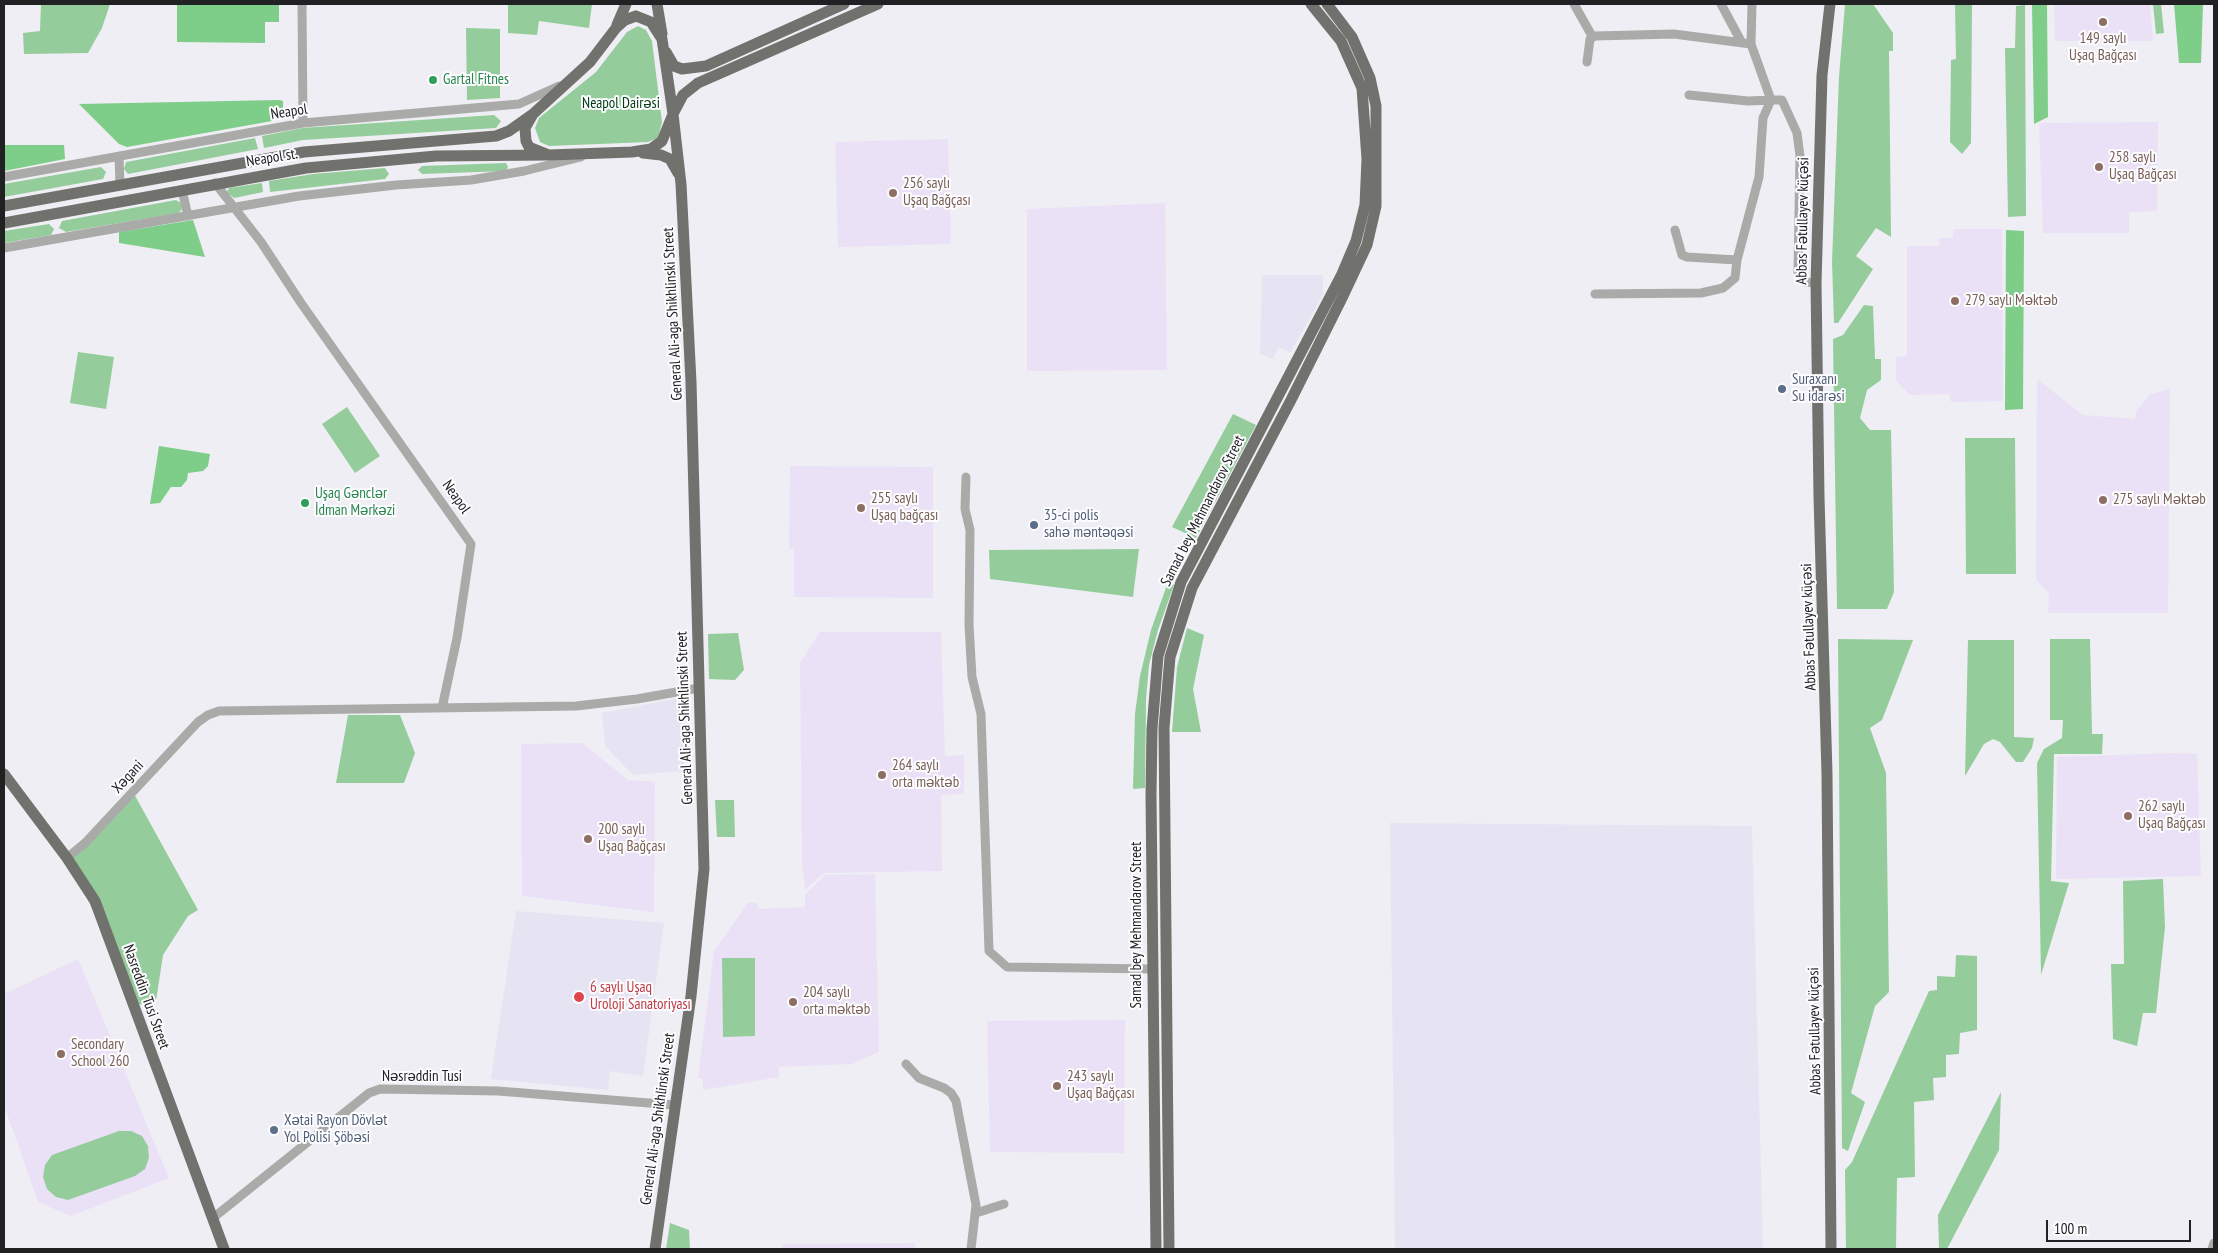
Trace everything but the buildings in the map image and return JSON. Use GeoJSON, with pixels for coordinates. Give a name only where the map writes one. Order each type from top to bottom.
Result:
{"type":"FeatureCollection","features":[{"type":"Feature","properties":{"kind":"main road","name":"Neapol st."},"geometry":{"type":"LineString","coordinates":[[4,206],[304,152],[496,136],[509,131],[533,114],[576,76],[601,49],[616,28],[626,4]]}},
{"type":"Feature","properties":{"kind":"main road"},"geometry":{"type":"LineString","coordinates":[[656,4],[662,39]]}},
{"type":"Feature","properties":{"kind":"main road"},"geometry":{"type":"LineString","coordinates":[[616,28],[629,18],[645,18],[657,29],[674,66],[691,70],[706,66],[844,4]]}},
{"type":"Feature","properties":{"kind":"main road"},"geometry":{"type":"LineString","coordinates":[[632,152],[658,145],[667,131],[683,95],[698,83],[878,4]]}},
{"type":"Feature","properties":{"kind":"main road","name":"Samad bey Mehmandarov Street"},"geometry":{"type":"LineString","coordinates":[[1156,1249],[1152,969],[1152,729],[1158,656],[1168,616],[1185,574],[1342,274],[1356,241],[1365,205],[1367,150],[1362,88],[1341,41],[1311,4]]}},
{"type":"Feature","properties":{"kind":"main road","name":"Samad bey Mehmandarov Street"},"geometry":{"type":"LineString","coordinates":[[1168,1249],[1164,738],[1170,657],[1192,588],[1292,400],[1348,288],[1367,245],[1373,226],[1376,206],[1378,160],[1373,90],[1367,68],[1352,37],[1327,4]]}},
{"type":"Feature","properties":{"kind":"main road","name":"Abbas Fətullayev küçəsi"},"geometry":{"type":"LineString","coordinates":[[1830,4],[1822,76],[1816,282],[1819,497],[1827,765],[1831,1249]]}},
{"type":"Feature","properties":{"kind":"main road","name":"General Ali-aga Shikhlinski Street"},"geometry":{"type":"LineString","coordinates":[[655,1249],[691,996],[704,877],[691,382],[681,184],[662,39]]}},
{"type":"Feature","properties":{"kind":"main road"},"geometry":{"type":"LineString","coordinates":[[533,114],[525,128],[526,141],[537,151],[550,155]]}},
{"type":"Feature","properties":{"kind":"main road","name":"Neapol st."},"geometry":{"type":"LineString","coordinates":[[4,223],[215,183],[306,168],[396,158],[632,152]]}},
{"type":"Feature","properties":{"kind":"main road"},"geometry":{"type":"LineString","coordinates":[[632,152],[661,155],[670,159],[676,167],[681,184]]}},
{"type":"Feature","properties":{"kind":"main road","name":"Nasreddin Tusi Street"},"geometry":{"type":"LineString","coordinates":[[4,774],[86,885],[102,919],[224,1249]]}},
{"type":"Feature","properties":{"kind":"street"},"geometry":{"type":"LineString","coordinates":[[302,4],[303,123]]}},
{"type":"Feature","properties":{"kind":"street"},"geometry":{"type":"LineString","coordinates":[[1574,4],[1592,36],[1587,62]]}},
{"type":"Feature","properties":{"kind":"street"},"geometry":{"type":"LineString","coordinates":[[1595,294],[1701,294],[1723,288],[1735,278],[1737,260],[1758,184],[1763,118],[1771,100],[1746,43],[1721,4]]}},
{"type":"Feature","properties":{"kind":"street"},"geometry":{"type":"LineString","coordinates":[[1746,43],[1752,4]]}},
{"type":"Feature","properties":{"kind":"street"},"geometry":{"type":"LineString","coordinates":[[1592,36],[1674,34],[1746,43]]}},
{"type":"Feature","properties":{"kind":"street","name":"Neapol"},"geometry":{"type":"LineString","coordinates":[[4,177],[303,123],[519,104],[547,93],[576,76]]}},
{"type":"Feature","properties":{"kind":"street"},"geometry":{"type":"LineString","coordinates":[[1689,95],[1748,101],[1782,100],[1797,133],[1800,156],[1798,272],[1805,282],[1816,282]]}},
{"type":"Feature","properties":{"kind":"street"},"geometry":{"type":"LineString","coordinates":[[4,248],[334,192],[471,180],[524,171],[596,154]]}},
{"type":"Feature","properties":{"kind":"street"},"geometry":{"type":"LineString","coordinates":[[119,156],[120,185]]}},
{"type":"Feature","properties":{"kind":"street","name":"Neapol"},"geometry":{"type":"LineString","coordinates":[[215,183],[261,242],[301,303],[471,544],[457,638],[442,708]]}},
{"type":"Feature","properties":{"kind":"street"},"geometry":{"type":"LineString","coordinates":[[182,190],[188,216]]}},
{"type":"Feature","properties":{"kind":"street"},"geometry":{"type":"LineString","coordinates":[[1675,230],[1682,255],[1687,257],[1737,260]]}},
{"type":"Feature","properties":{"kind":"street"},"geometry":{"type":"LineString","coordinates":[[966,477],[965,509],[970,530],[969,625],[972,677],[981,714],[989,951],[1007,968],[1152,969]]}},
{"type":"Feature","properties":{"kind":"street"},"geometry":{"type":"LineString","coordinates":[[442,708],[593,705],[699,688]]}},
{"type":"Feature","properties":{"kind":"street","name":"Xəgani"},"geometry":{"type":"LineString","coordinates":[[67,858],[85,843],[208,715],[238,710],[442,708]]}},
{"type":"Feature","properties":{"kind":"street"},"geometry":{"type":"LineString","coordinates":[[906,1064],[924,1081],[944,1088],[956,1100],[976,1213],[972,1249]]}},
{"type":"Feature","properties":{"kind":"street","name":"Nəsrəddin Tusi"},"geometry":{"type":"LineString","coordinates":[[213,1218],[369,1093],[380,1089],[498,1091],[674,1105]]}},
{"type":"Feature","properties":{"kind":"street"},"geometry":{"type":"LineString","coordinates":[[976,1213],[1004,1204]]}},
{"type":"Feature","properties":{"kind":"street"},"geometry":{"type":"LineString","coordinates":[[2212,1249],[2214,1243]]}},
{"type":"Feature","properties":{"kind":"shaded area","name":"149 saylı Uşaq Bağçası"},"geometry":{"type":"Polygon","coordinates":[[[2054,4],[2150,4],[2153,41],[2055,41],[2054,4]]]}},
{"type":"Feature","properties":{"kind":"shaded area","name":"258 saylı Uşaq Bağçası"},"geometry":{"type":"Polygon","coordinates":[[[2158,122],[2157,211],[2129,212],[2129,233],[2043,233],[2039,123],[2158,122]]]}},
{"type":"Feature","properties":{"kind":"shaded area","name":"256 saylı Uşaq Bağçası"},"geometry":{"type":"Polygon","coordinates":[[[948,139],[951,244],[838,247],[835,142],[948,139]]]}},
{"type":"Feature","properties":{"kind":"shaded area"},"geometry":{"type":"Polygon","coordinates":[[[1165,203],[1167,370],[1027,371],[1027,209],[1165,203]]]}},
{"type":"Feature","properties":{"kind":"shaded area","name":"279 saylı Məktəb"},"geometry":{"type":"Polygon","coordinates":[[[1953,229],[2002,229],[2003,401],[1951,402],[1949,394],[1910,395],[1896,381],[1896,357],[1907,356],[1907,246],[1939,246],[1939,238],[1953,238],[1953,229]]]}},
{"type":"Feature","properties":{"kind":"shaded area"},"geometry":{"type":"Polygon","coordinates":[[[1262,275],[1323,275],[1323,295],[1290,353],[1279,347],[1273,359],[1260,354],[1262,275]]]}},
{"type":"Feature","properties":{"kind":"shaded area","name":"275 saylı Məktəb"},"geometry":{"type":"Polygon","coordinates":[[[2037,379],[2083,415],[2135,419],[2136,411],[2150,394],[2170,389],[2168,613],[2048,613],[2049,593],[2036,580],[2037,379]]]}},
{"type":"Feature","properties":{"kind":"shaded area","name":"255 saylı Uşaq bağçası"},"geometry":{"type":"Polygon","coordinates":[[[790,466],[933,467],[933,598],[794,597],[794,549],[789,549],[790,466]]]}},
{"type":"Feature","properties":{"kind":"shaded area","name":"264 saylı orta məktəb"},"geometry":{"type":"Polygon","coordinates":[[[820,632],[941,632],[945,756],[964,755],[964,794],[941,795],[942,871],[824,873],[805,890],[802,862],[800,663],[820,632]]]}},
{"type":"Feature","properties":{"kind":"shaded area"},"geometry":{"type":"Polygon","coordinates":[[[684,697],[684,771],[633,775],[605,746],[602,713],[684,697]]]}},
{"type":"Feature","properties":{"kind":"shaded area","name":"200 saylı Uşaq Bağçası"},"geometry":{"type":"Polygon","coordinates":[[[582,743],[628,780],[655,782],[654,912],[522,896],[521,744],[582,743]]]}},
{"type":"Feature","properties":{"kind":"shaded area","name":"262 saylı Uşaq Bağçası"},"geometry":{"type":"Polygon","coordinates":[[[2197,754],[2201,876],[2056,879],[2057,757],[2197,754]]]}},
{"type":"Feature","properties":{"kind":"shaded area"},"geometry":{"type":"Polygon","coordinates":[[[1390,823],[1752,826],[1763,1249],[1395,1249],[1390,823]]]}},
{"type":"Feature","properties":{"kind":"shaded area","name":"204 saylı orta məktəb"},"geometry":{"type":"Polygon","coordinates":[[[875,874],[879,1052],[852,1064],[779,1067],[779,1077],[703,1090],[703,1079],[698,1078],[714,951],[748,903],[757,903],[758,909],[805,907],[805,895],[825,875],[875,874]]]}},
{"type":"Feature","properties":{"kind":"shaded area","name":"6 saylı Uşaq Uroloji Sanatoriyası"},"geometry":{"type":"Polygon","coordinates":[[[516,911],[664,923],[643,1076],[610,1071],[608,1090],[491,1079],[516,911]]]}},
{"type":"Feature","properties":{"kind":"shaded area","name":"Secondary School 260"},"geometry":{"type":"Polygon","coordinates":[[[78,959],[169,1178],[71,1216],[38,1202],[4,1105],[4,994],[78,959]]]}},
{"type":"Feature","properties":{"kind":"shaded area","name":"243 saylı Uşaq Bağçası"},"geometry":{"type":"Polygon","coordinates":[[[1125,1020],[1124,1153],[990,1152],[987,1021],[1125,1020]]]}},
{"type":"Feature","properties":{"kind":"shaded area"},"geometry":{"type":"Polygon","coordinates":[[[915,1243],[915,1249],[783,1249],[783,1244],[915,1243]]]}},
{"type":"Feature","properties":{"kind":"green space"},"geometry":{"type":"Polygon","coordinates":[[[41,4],[110,4],[102,28],[88,53],[24,54],[23,33],[40,31],[41,4]]]}},
{"type":"Feature","properties":{"kind":"green space"},"geometry":{"type":"Polygon","coordinates":[[[508,4],[592,4],[589,28],[539,21],[537,35],[508,33],[508,4]]]}},
{"type":"Feature","properties":{"kind":"green space"},"geometry":{"type":"Polygon","coordinates":[[[1845,4],[1873,4],[1893,33],[1893,51],[1889,51],[1891,237],[1876,228],[1856,256],[1873,269],[1838,323],[1834,323],[1832,262],[1839,77],[1845,4]]]}},
{"type":"Feature","properties":{"kind":"green space"},"geometry":{"type":"Polygon","coordinates":[[[1955,4],[1972,4],[1971,143],[1962,154],[1950,142],[1951,60],[1956,59],[1955,4]]]}},
{"type":"Feature","properties":{"kind":"green space"},"geometry":{"type":"Polygon","coordinates":[[[2032,4],[2047,4],[2048,117],[2034,124],[2032,4]]]}},
{"type":"Feature","properties":{"kind":"green space"},"geometry":{"type":"Polygon","coordinates":[[[2153,4],[2161,4],[2164,33],[2156,34],[2153,4]]]}},
{"type":"Feature","properties":{"kind":"green space"},"geometry":{"type":"Polygon","coordinates":[[[2174,4],[2203,4],[2201,63],[2179,63],[2174,4]]]}},
{"type":"Feature","properties":{"kind":"green space"},"geometry":{"type":"Polygon","coordinates":[[[177,5],[279,5],[279,22],[265,22],[265,43],[177,42],[177,5]]]}},
{"type":"Feature","properties":{"kind":"green space"},"geometry":{"type":"Polygon","coordinates":[[[2025,5],[2026,216],[2008,217],[2005,48],[2015,48],[2016,6],[2025,5]]]}},
{"type":"Feature","properties":{"kind":"green space","name":"Neapol Dairəsi"},"geometry":{"type":"Polygon","coordinates":[[[638,26],[646,30],[652,41],[662,122],[658,138],[648,142],[549,146],[540,142],[535,128],[539,118],[596,72],[627,32],[638,26]]]}},
{"type":"Feature","properties":{"kind":"green space"},"geometry":{"type":"Polygon","coordinates":[[[466,28],[500,29],[500,98],[467,100],[466,28]]]}},
{"type":"Feature","properties":{"kind":"green space"},"geometry":{"type":"Polygon","coordinates":[[[283,101],[283,108],[271,108],[272,121],[127,147],[119,144],[79,104],[283,101]]]}},
{"type":"Feature","properties":{"kind":"green space"},"geometry":{"type":"Polygon","coordinates":[[[494,115],[501,121],[496,128],[303,140],[264,148],[262,136],[302,128],[494,115]]]}},
{"type":"Feature","properties":{"kind":"green space"},"geometry":{"type":"Polygon","coordinates":[[[255,138],[258,149],[128,174],[124,169],[126,162],[255,138]]]}},
{"type":"Feature","properties":{"kind":"green space"},"geometry":{"type":"Polygon","coordinates":[[[4,145],[64,145],[65,159],[4,171],[4,145]]]}},
{"type":"Feature","properties":{"kind":"green space"},"geometry":{"type":"Polygon","coordinates":[[[506,163],[508,167],[506,171],[422,174],[418,170],[422,166],[506,163]]]}},
{"type":"Feature","properties":{"kind":"green space"},"geometry":{"type":"Polygon","coordinates":[[[101,167],[106,172],[103,179],[4,197],[4,184],[101,167]]]}},
{"type":"Feature","properties":{"kind":"green space"},"geometry":{"type":"Polygon","coordinates":[[[385,168],[389,174],[385,179],[270,192],[269,181],[313,174],[385,168]]]}},
{"type":"Feature","properties":{"kind":"green space"},"geometry":{"type":"Polygon","coordinates":[[[262,183],[263,192],[234,198],[227,192],[229,188],[262,183]]]}},
{"type":"Feature","properties":{"kind":"green space"},"geometry":{"type":"Polygon","coordinates":[[[176,200],[181,203],[182,209],[179,213],[66,232],[59,228],[62,221],[176,200]]]}},
{"type":"Feature","properties":{"kind":"green space"},"geometry":{"type":"Polygon","coordinates":[[[193,220],[205,257],[119,243],[119,232],[193,220]]]}},
{"type":"Feature","properties":{"kind":"green space"},"geometry":{"type":"Polygon","coordinates":[[[49,224],[54,229],[51,235],[4,243],[4,231],[49,224]]]}},
{"type":"Feature","properties":{"kind":"green space"},"geometry":{"type":"Polygon","coordinates":[[[2006,230],[2024,231],[2023,409],[2005,410],[2006,230]]]}},
{"type":"Feature","properties":{"kind":"green space"},"geometry":{"type":"Polygon","coordinates":[[[1864,305],[1873,306],[1875,359],[1881,359],[1881,380],[1867,390],[1860,418],[1870,430],[1891,430],[1894,592],[1887,609],[1837,609],[1833,339],[1843,335],[1864,305]]]}},
{"type":"Feature","properties":{"kind":"green space"},"geometry":{"type":"Polygon","coordinates":[[[78,352],[114,357],[106,409],[70,403],[78,352]]]}},
{"type":"Feature","properties":{"kind":"green space"},"geometry":{"type":"Polygon","coordinates":[[[347,407],[380,456],[355,473],[322,424],[347,407]]]}},
{"type":"Feature","properties":{"kind":"green space"},"geometry":{"type":"Polygon","coordinates":[[[1233,414],[1256,425],[1196,538],[1172,527],[1233,414]]]}},
{"type":"Feature","properties":{"kind":"green space"},"geometry":{"type":"Polygon","coordinates":[[[1965,438],[2015,438],[2016,574],[1966,574],[1965,438]]]}},
{"type":"Feature","properties":{"kind":"green space"},"geometry":{"type":"Polygon","coordinates":[[[159,446],[210,454],[208,466],[203,471],[188,473],[187,480],[181,487],[171,487],[160,503],[150,504],[159,446]]]}},
{"type":"Feature","properties":{"kind":"green space"},"geometry":{"type":"Polygon","coordinates":[[[1139,549],[1133,597],[990,579],[989,550],[1139,549]]]}},
{"type":"Feature","properties":{"kind":"green space"},"geometry":{"type":"Polygon","coordinates":[[[1168,582],[1174,585],[1158,630],[1149,665],[1146,699],[1145,788],[1133,789],[1135,714],[1140,676],[1151,630],[1168,582]]]}},
{"type":"Feature","properties":{"kind":"green space"},"geometry":{"type":"Polygon","coordinates":[[[1187,628],[1204,635],[1193,689],[1201,732],[1172,732],[1177,667],[1187,628]]]}},
{"type":"Feature","properties":{"kind":"green space"},"geometry":{"type":"Polygon","coordinates":[[[738,633],[744,670],[735,680],[709,679],[708,634],[738,633]]]}},
{"type":"Feature","properties":{"kind":"green space"},"geometry":{"type":"Polygon","coordinates":[[[1838,639],[1913,640],[1882,720],[1870,728],[1886,773],[1889,992],[1875,1006],[1851,1093],[1865,1102],[1848,1151],[1842,1148],[1838,639]]]}},
{"type":"Feature","properties":{"kind":"green space"},"geometry":{"type":"Polygon","coordinates":[[[2050,639],[2090,639],[2092,734],[2103,734],[2102,754],[2054,754],[2051,881],[2069,883],[2041,975],[2037,763],[2044,749],[2062,738],[2063,720],[2050,720],[2050,639]]]}},
{"type":"Feature","properties":{"kind":"green space"},"geometry":{"type":"Polygon","coordinates":[[[1968,640],[2014,640],[2014,737],[2034,738],[2032,748],[2023,762],[2016,762],[2000,742],[1993,739],[1984,744],[1965,776],[1968,640]]]}},
{"type":"Feature","properties":{"kind":"green space"},"geometry":{"type":"Polygon","coordinates":[[[348,715],[400,715],[415,753],[404,783],[336,783],[348,715]]]}},
{"type":"Feature","properties":{"kind":"green space"},"geometry":{"type":"Polygon","coordinates":[[[133,792],[198,910],[188,916],[163,955],[156,1001],[133,1006],[115,954],[67,858],[133,792]]]}},
{"type":"Feature","properties":{"kind":"green space"},"geometry":{"type":"Polygon","coordinates":[[[715,800],[734,800],[735,837],[717,837],[715,800]]]}},
{"type":"Feature","properties":{"kind":"green space"},"geometry":{"type":"Polygon","coordinates":[[[2163,879],[2165,927],[2156,1013],[2143,1013],[2137,1046],[2113,1039],[2111,964],[2124,964],[2123,881],[2163,879]]]}},
{"type":"Feature","properties":{"kind":"green space"},"geometry":{"type":"Polygon","coordinates":[[[1956,955],[1977,956],[1977,1030],[1960,1033],[1959,1054],[1946,1055],[1946,1077],[1933,1078],[1934,1100],[1914,1102],[1915,1177],[1897,1178],[1896,1249],[1846,1249],[1845,1170],[1852,1162],[1929,991],[1937,990],[1937,976],[1955,977],[1956,955]]]}},
{"type":"Feature","properties":{"kind":"green space"},"geometry":{"type":"Polygon","coordinates":[[[722,958],[755,958],[755,1036],[723,1037],[722,958]]]}},
{"type":"Feature","properties":{"kind":"green space"},"geometry":{"type":"Polygon","coordinates":[[[2001,1092],[1999,1150],[1947,1249],[1939,1249],[1938,1215],[2001,1092]]]}},
{"type":"Feature","properties":{"kind":"green space"},"geometry":{"type":"Polygon","coordinates":[[[119,1131],[131,1131],[142,1136],[148,1146],[149,1158],[145,1169],[135,1176],[68,1200],[56,1197],[47,1189],[43,1177],[45,1165],[52,1155],[119,1131]]]}},
{"type":"Feature","properties":{"kind":"green space"},"geometry":{"type":"Polygon","coordinates":[[[670,1223],[689,1230],[690,1249],[666,1249],[670,1223]]]}},
{"type":"Feature","properties":{"kind":"place","name":"149 saylı Uşaq Bağçası"},"geometry":{"type":"Point","coordinates":[2103,22]}},
{"type":"Feature","properties":{"kind":"place","name":"Gartal Fitnes"},"geometry":{"type":"Point","coordinates":[433,80]}},
{"type":"Feature","properties":{"kind":"place","name":"258 saylı Uşaq Bağçası"},"geometry":{"type":"Point","coordinates":[2099,167]}},
{"type":"Feature","properties":{"kind":"place","name":"256 saylı Uşaq Bağçası"},"geometry":{"type":"Point","coordinates":[893,193]}},
{"type":"Feature","properties":{"kind":"place","name":"279 saylı Məktəb"},"geometry":{"type":"Point","coordinates":[1955,301]}},
{"type":"Feature","properties":{"kind":"place","name":"Suraxanı Su idarəsi"},"geometry":{"type":"Point","coordinates":[1782,389]}},
{"type":"Feature","properties":{"kind":"place","name":"275 saylı Məktəb"},"geometry":{"type":"Point","coordinates":[2103,500]}},
{"type":"Feature","properties":{"kind":"place","name":"Uşaq Gənclər İdman Mərkəzi"},"geometry":{"type":"Point","coordinates":[305,503]}},
{"type":"Feature","properties":{"kind":"place","name":"255 saylı Uşaq bağçası"},"geometry":{"type":"Point","coordinates":[861,508]}},
{"type":"Feature","properties":{"kind":"place","name":"35-ci polis sahə məntəqəsi"},"geometry":{"type":"Point","coordinates":[1034,525]}},
{"type":"Feature","properties":{"kind":"place","name":"264 saylı orta məktəb"},"geometry":{"type":"Point","coordinates":[882,775]}},
{"type":"Feature","properties":{"kind":"place","name":"262 saylı Uşaq Bağçası"},"geometry":{"type":"Point","coordinates":[2128,816]}},
{"type":"Feature","properties":{"kind":"place","name":"200 saylı Uşaq Bağçası"},"geometry":{"type":"Point","coordinates":[588,839]}},
{"type":"Feature","properties":{"kind":"place","name":"6 saylı Uşaq Uroloji Sanatoriyası"},"geometry":{"type":"Point","coordinates":[579,997]}},
{"type":"Feature","properties":{"kind":"place","name":"204 saylı orta məktəb"},"geometry":{"type":"Point","coordinates":[793,1002]}},
{"type":"Feature","properties":{"kind":"place","name":"Secondary School 260"},"geometry":{"type":"Point","coordinates":[61,1054]}},
{"type":"Feature","properties":{"kind":"place","name":"243 saylı Uşaq Bağçası"},"geometry":{"type":"Point","coordinates":[1057,1086]}},
{"type":"Feature","properties":{"kind":"place","name":"Xətai Rayon Dövlət Yol Polisi Şöbəsi"},"geometry":{"type":"Point","coordinates":[274,1130]}}]}
